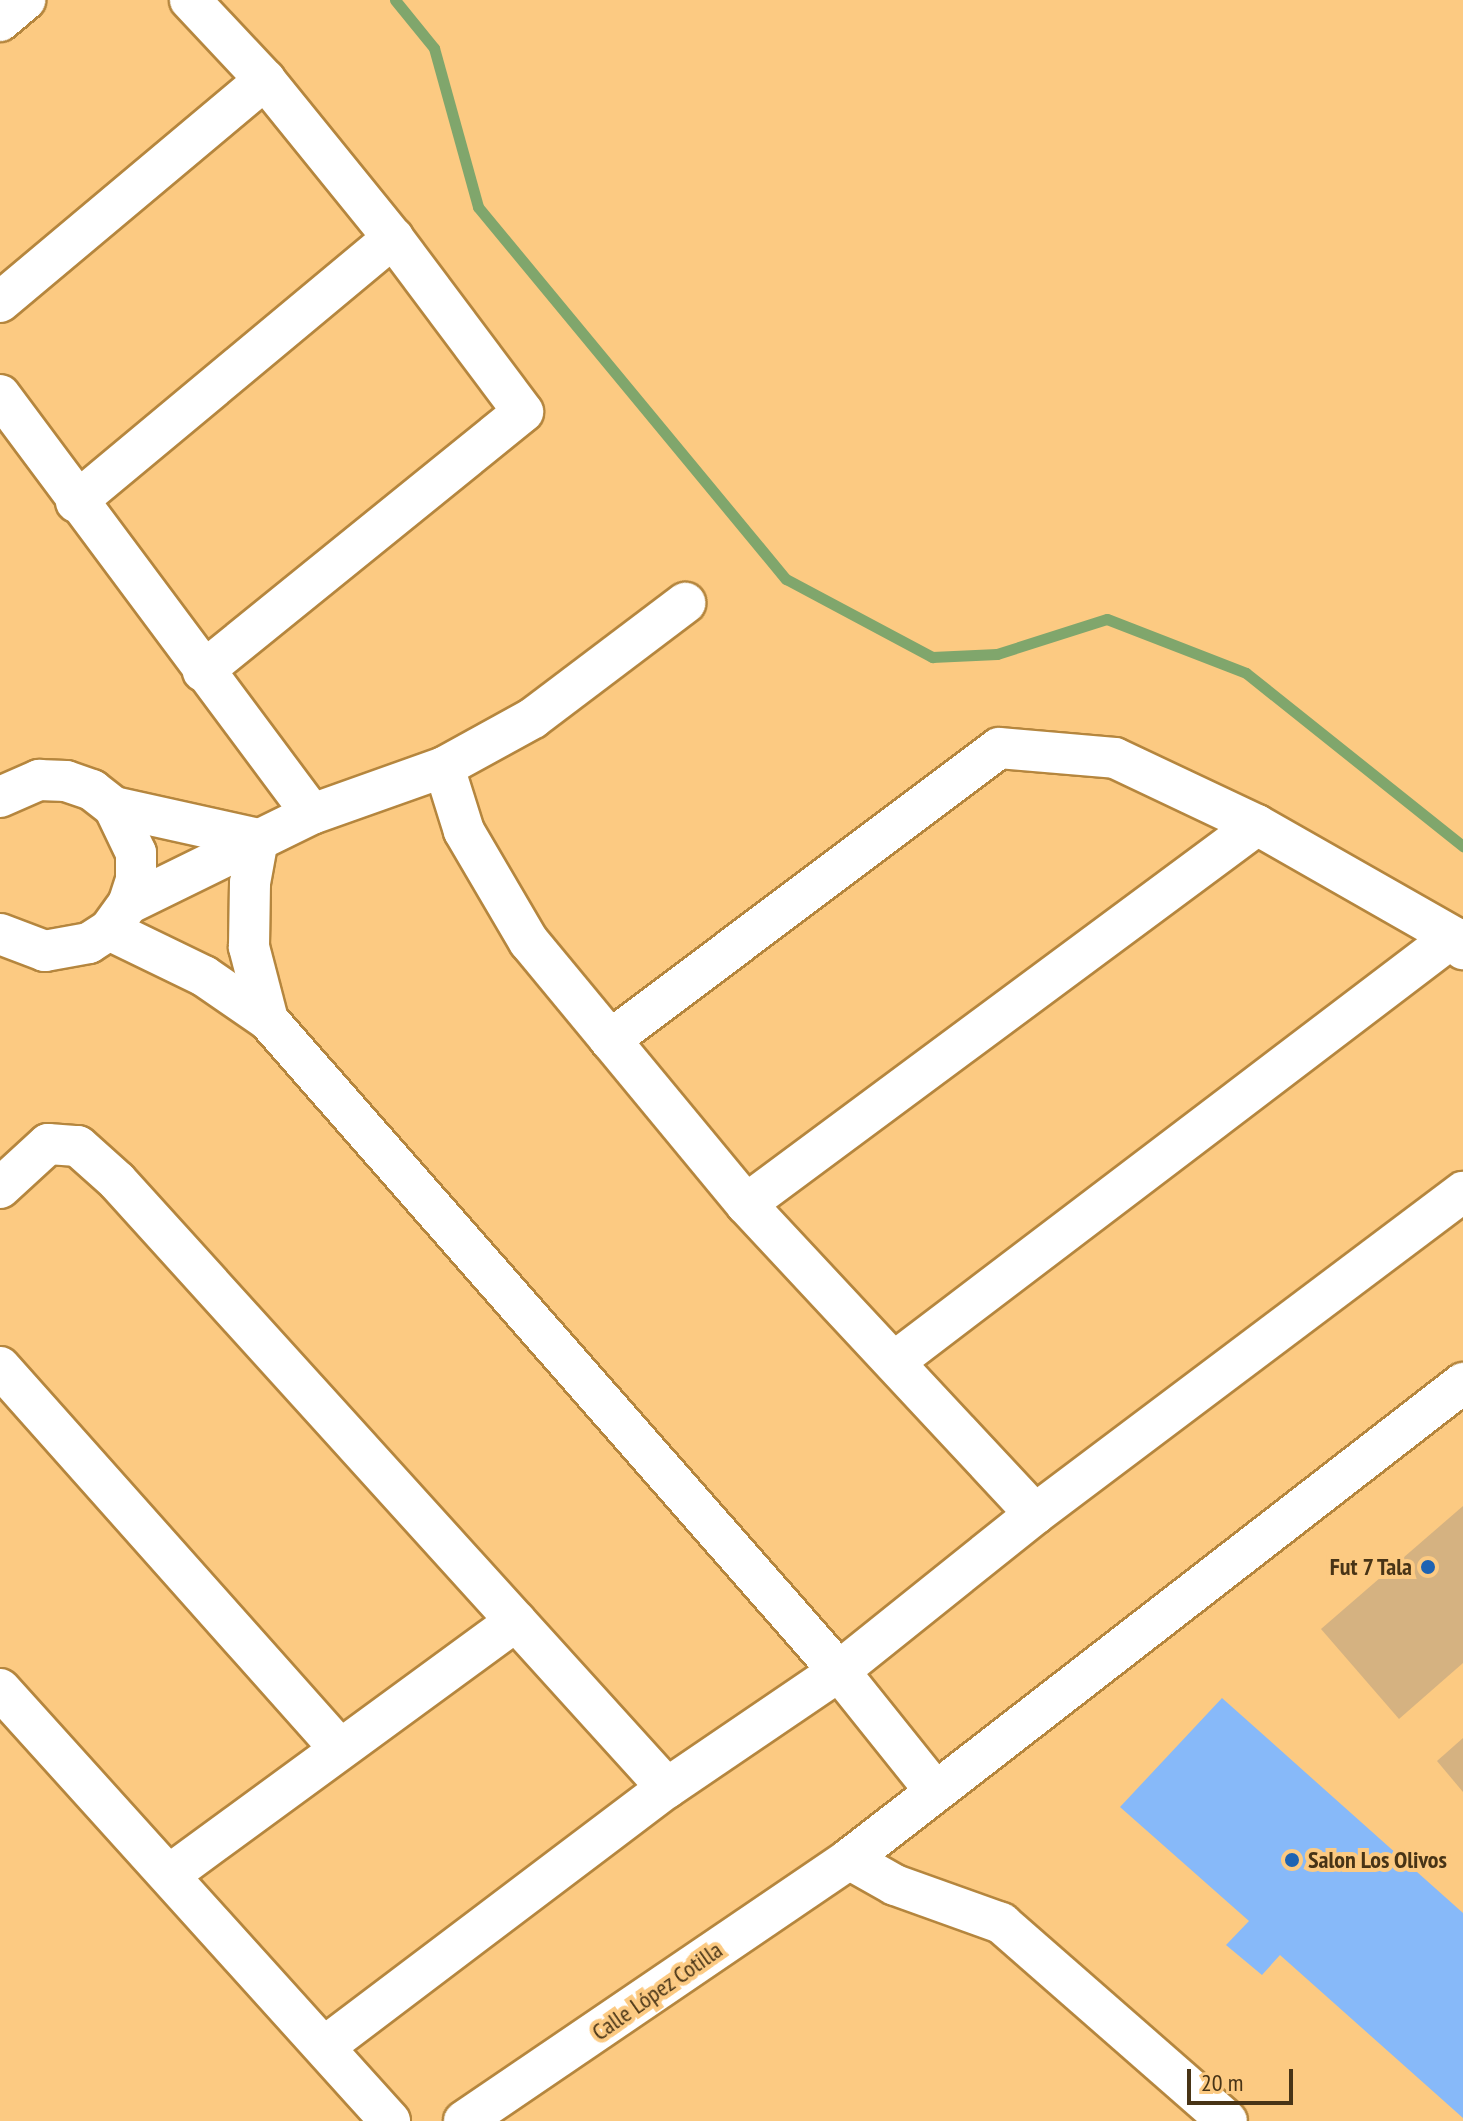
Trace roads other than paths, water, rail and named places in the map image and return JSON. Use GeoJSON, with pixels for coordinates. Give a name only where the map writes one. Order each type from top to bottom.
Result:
{"type":"FeatureCollection","features":[{"type":"Feature","properties":{"kind":"street"},"geometry":{"type":"LineString","coordinates":[[0,21],[25,0]]}},
{"type":"Feature","properties":{"kind":"street"},"geometry":{"type":"LineString","coordinates":[[190,0],[265,80],[393,238],[523,412],[203,671]]}},
{"type":"Feature","properties":{"kind":"street"},"geometry":{"type":"LineString","coordinates":[[0,302],[265,80]]}},
{"type":"Feature","properties":{"kind":"street"},"geometry":{"type":"LineString","coordinates":[[76,502],[393,238]]}},
{"type":"Feature","properties":{"kind":"street"},"geometry":{"type":"LineString","coordinates":[[0,395],[76,502],[312,814]]}},
{"type":"Feature","properties":{"kind":"street"},"geometry":{"type":"LineString","coordinates":[[7,947],[68,950],[118,917],[258,839],[312,814],[444,767],[533,718],[685,603]]}},
{"type":"Feature","properties":{"kind":"street"},"geometry":{"type":"LineString","coordinates":[[610,1040],[999,748],[1115,758],[1257,825],[1458,943],[894,1362]]}},
{"type":"Feature","properties":{"kind":"street"},"geometry":{"type":"LineString","coordinates":[[444,767],[464,831],[529,942],[746,1204],[1035,1514]]}},
{"type":"Feature","properties":{"kind":"street"},"geometry":{"type":"LineString","coordinates":[[4,784],[66,781],[114,807],[258,839]]}},
{"type":"Feature","properties":{"kind":"street"},"geometry":{"type":"LineString","coordinates":[[114,807],[136,853],[136,880],[118,917]]}},
{"type":"Feature","properties":{"kind":"street"},"geometry":{"type":"LineString","coordinates":[[746,1204],[1257,825]]}},
{"type":"Feature","properties":{"kind":"street"},"geometry":{"type":"LineString","coordinates":[[258,839],[250,883],[249,947],[268,1020]]}},
{"type":"Feature","properties":{"kind":"street"},"geometry":{"type":"LineString","coordinates":[[118,917],[268,1020],[839,1671],[935,1791]]}},
{"type":"Feature","properties":{"kind":"street"},"geometry":{"type":"LineString","coordinates":[[0,1188],[48,1144],[78,1146],[117,1181],[667,1788]]}},
{"type":"Feature","properties":{"kind":"street"},"geometry":{"type":"LineString","coordinates":[[324,2047],[667,1788],[839,1671],[1035,1514],[1463,1192]]}},
{"type":"Feature","properties":{"kind":"street"},"geometry":{"type":"LineString","coordinates":[[0,1367],[340,1749]]}},
{"type":"Feature","properties":{"kind":"street","name":"Calle López Cotilla"},"geometry":{"type":"LineString","coordinates":[[464,2121],[849,1859],[1463,1383]]}},
{"type":"Feature","properties":{"kind":"street"},"geometry":{"type":"LineString","coordinates":[[169,1875],[516,1621]]}},
{"type":"Feature","properties":{"kind":"street"},"geometry":{"type":"LineString","coordinates":[[0,1689],[390,2121]]}},
{"type":"Feature","properties":{"kind":"street"},"geometry":{"type":"LineString","coordinates":[[849,1859],[895,1885],[1001,1923],[1227,2121]]}},
{"type":"Feature","properties":{"kind":"waterway"},"geometry":{"type":"LineString","coordinates":[[395,0],[434,48],[478,207],[786,579],[932,657],[997,654],[1107,619],[1246,673],[1463,846]]}},
{"type":"Feature","properties":{"kind":"place","name":"Fut 7 Tala"},"geometry":{"type":"Point","coordinates":[1428,1567]}},
{"type":"Feature","properties":{"kind":"place","name":"Salon Los Olivos"},"geometry":{"type":"Point","coordinates":[1292,1860]}}]}
